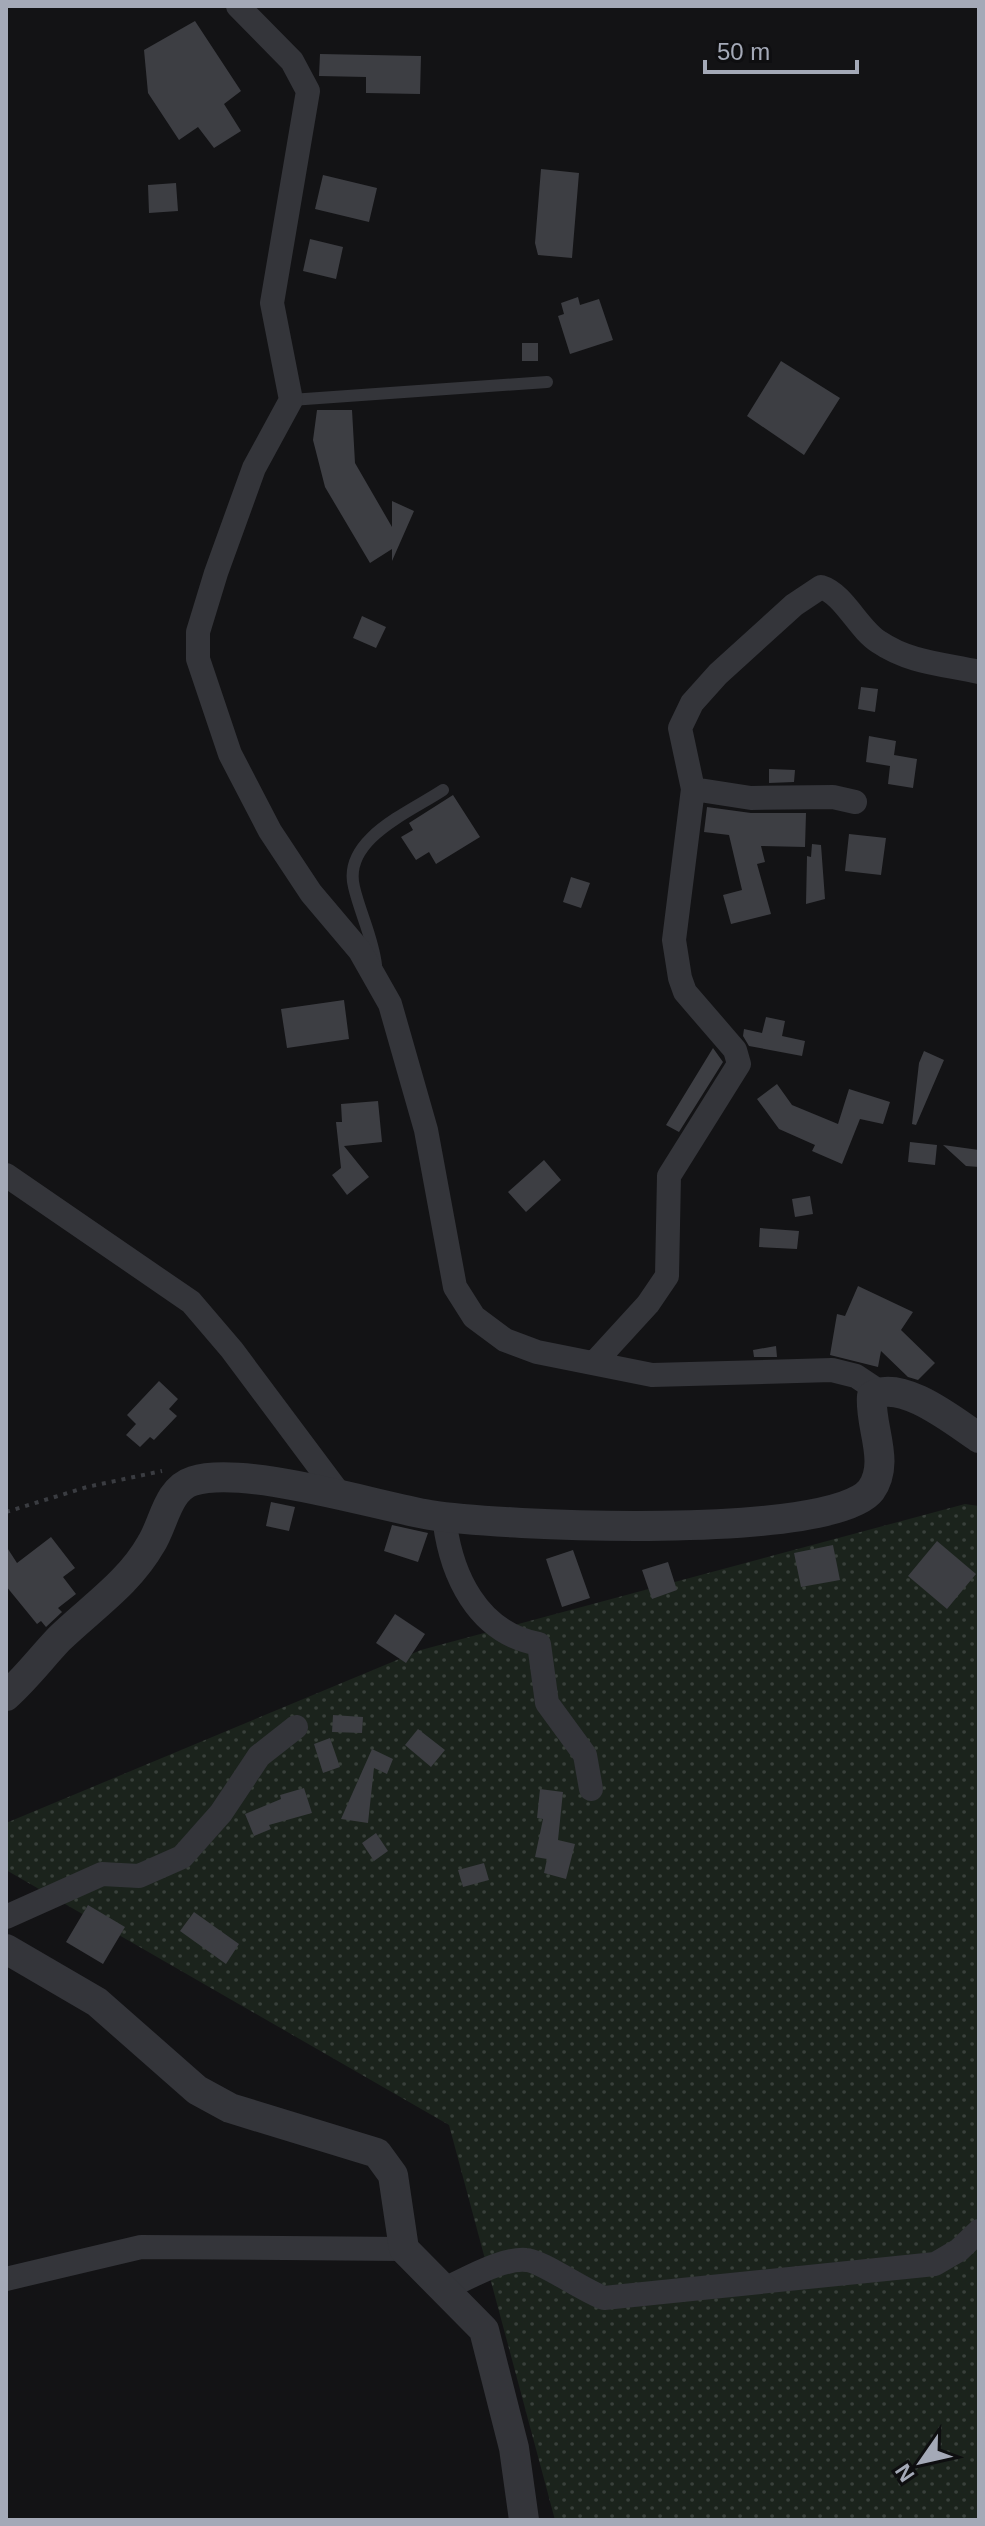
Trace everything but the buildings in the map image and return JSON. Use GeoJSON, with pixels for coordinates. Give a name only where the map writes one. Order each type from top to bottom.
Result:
{"type":"FeatureCollection","features":[{"type":"Feature","properties":{"kind":"street"},"geometry":{"type":"LineString","coordinates":[[238,6],[292,61],[308,91],[272,303],[291,400],[254,468],[216,573],[198,632],[198,659],[230,754],[270,831],[311,893],[360,951],[390,1004],[426,1130],[455,1287],[474,1317],[505,1340],[537,1352],[652,1375],[832,1370],[856,1376],[880,1392]]}},
{"type":"Feature","properties":{"kind":"street"},"geometry":{"type":"LineString","coordinates":[[594,1363],[648,1304],[667,1276],[669,1176],[739,1064],[735,1050],[685,992],[674,940],[693,789],[680,728],[692,703],[718,674],[814,589],[821,587],[831,592],[858,625],[891,649],[930,665],[979,672]]}},
{"type":"Feature","properties":{"kind":"street"},"geometry":{"type":"LineString","coordinates":[[693,789],[751,798],[833,797],[855,802]]}},
{"type":"Feature","properties":{"kind":"street"},"geometry":{"type":"LineString","coordinates":[[6,1175],[191,1302],[232,1350],[341,1496]]}},
{"type":"Feature","properties":{"kind":"street"},"geometry":{"type":"LineString","coordinates":[[6,1696],[33,1672],[57,1641],[126,1579],[152,1544],[173,1495],[189,1482],[210,1477],[237,1479],[444,1516],[576,1524],[727,1525],[817,1512],[856,1502],[870,1492],[876,1479],[880,1452],[871,1409],[872,1396],[880,1392],[892,1391],[926,1403],[979,1438]]}},
{"type":"Feature","properties":{"kind":"street"},"geometry":{"type":"LineString","coordinates":[[444,1516],[452,1562],[467,1595],[504,1635],[539,1644],[547,1703],[585,1755],[591,1789]]}},
{"type":"Feature","properties":{"kind":"street"},"geometry":{"type":"LineString","coordinates":[[6,1917],[102,1874],[139,1876],[159,1870],[182,1857],[204,1835],[259,1756],[296,1727]]}},
{"type":"Feature","properties":{"kind":"street"},"geometry":{"type":"LineString","coordinates":[[6,1949],[97,2002],[197,2090],[230,2108],[377,2153],[393,2175],[404,2249],[484,2330],[514,2448],[524,2520]]}},
{"type":"Feature","properties":{"kind":"street"},"geometry":{"type":"LineString","coordinates":[[444,2289],[514,2261],[529,2259],[583,2291],[604,2298],[935,2264],[959,2250],[979,2231]]}},
{"type":"Feature","properties":{"kind":"street"},"geometry":{"type":"LineString","coordinates":[[6,2279],[141,2247],[404,2249]]}},
{"type":"Feature","properties":{"kind":"lane"},"geometry":{"type":"LineString","coordinates":[[291,400],[547,382]]}},
{"type":"Feature","properties":{"kind":"lane"},"geometry":{"type":"LineString","coordinates":[[376,980],[376,960],[353,886],[353,861],[366,841],[443,790]]}},
{"type":"Feature","properties":{"kind":"path"},"geometry":{"type":"LineString","coordinates":[[6,1512],[87,1487],[162,1471],[177,1472],[189,1482]]}},
{"type":"Feature","properties":{"kind":"shaded area"},"geometry":{"type":"Polygon","coordinates":[[[965,1504],[979,1506],[979,2520],[555,2520],[449,2125],[6,1870],[6,1823],[421,1650],[965,1504]]]}}]}
